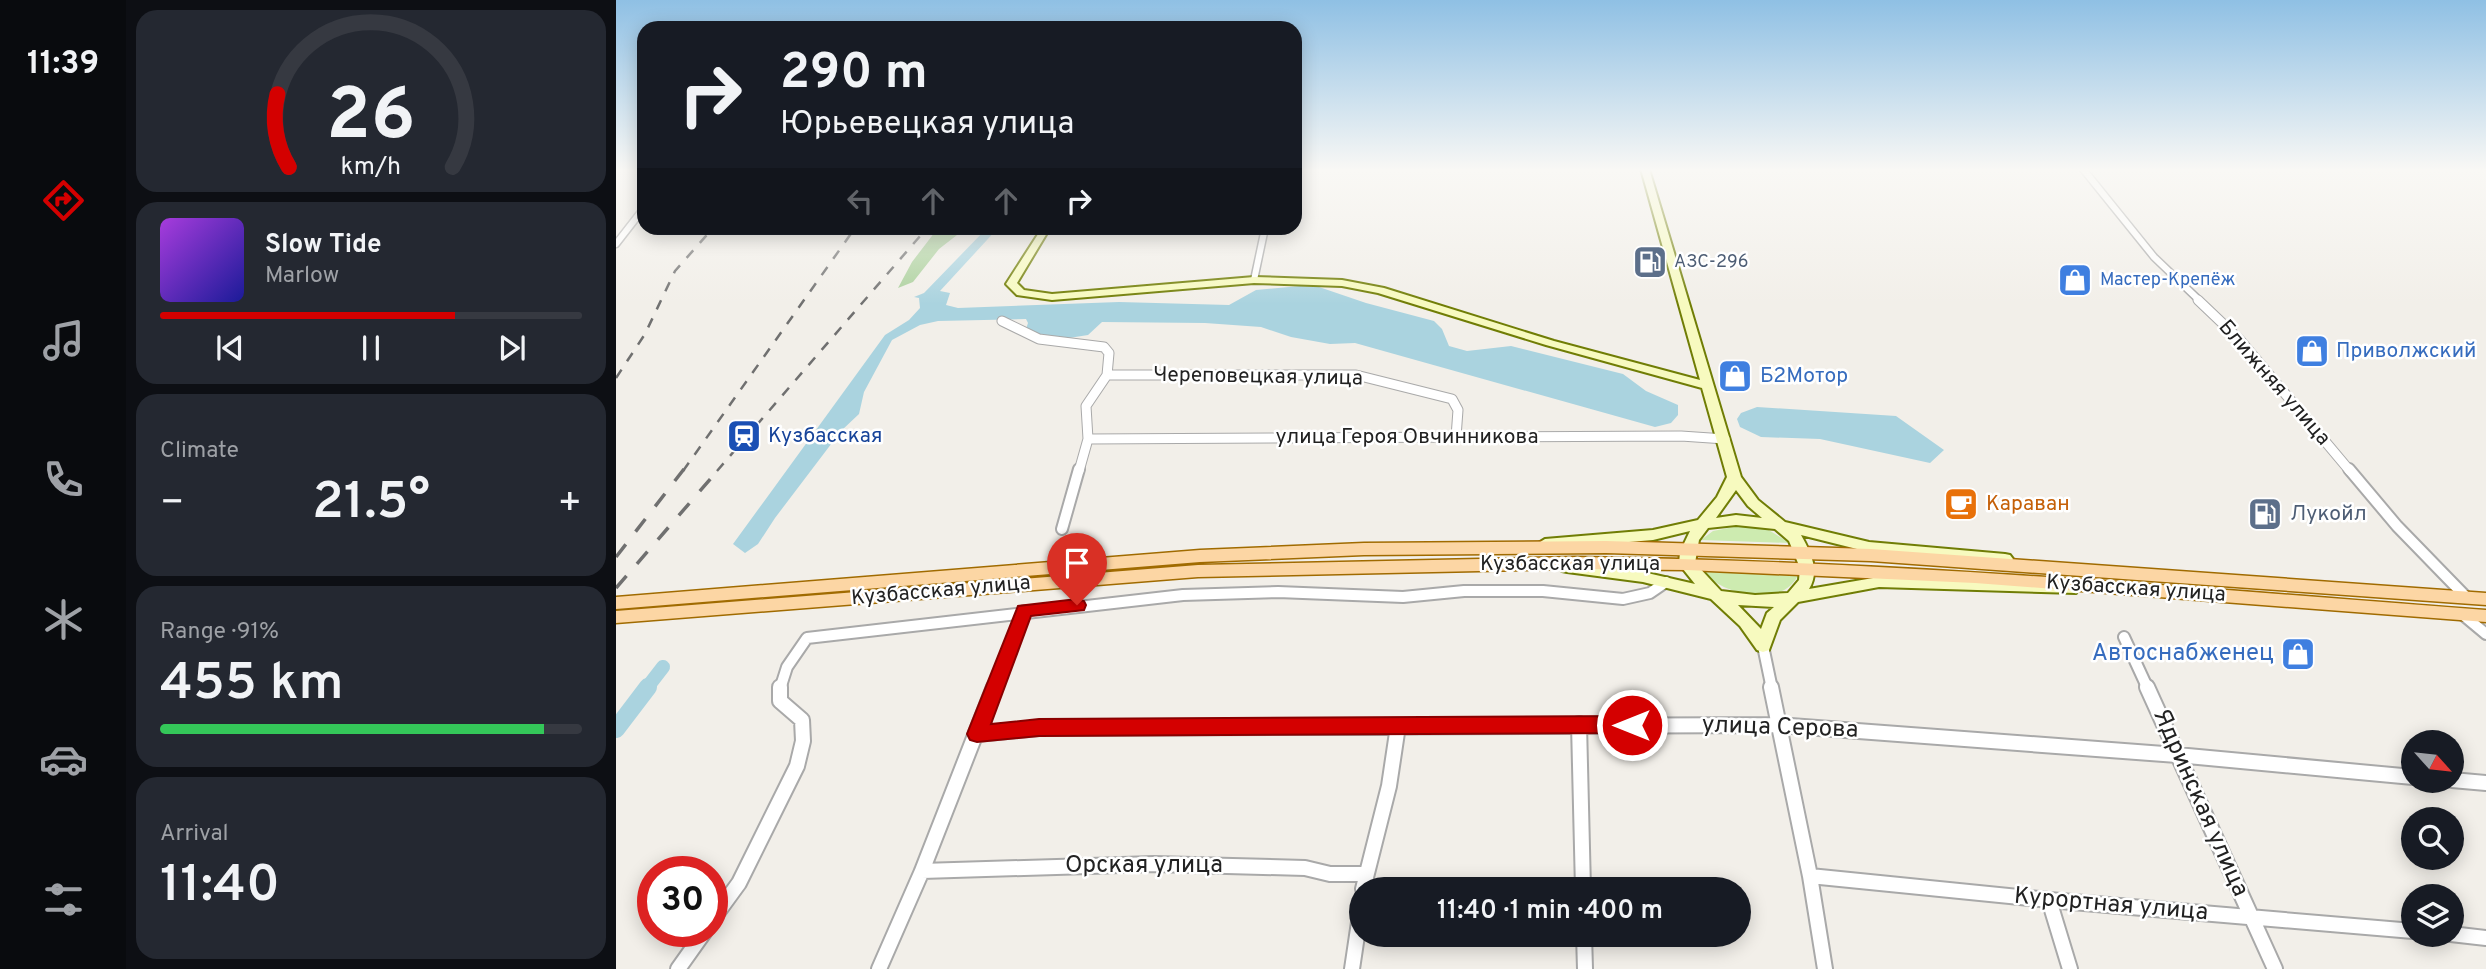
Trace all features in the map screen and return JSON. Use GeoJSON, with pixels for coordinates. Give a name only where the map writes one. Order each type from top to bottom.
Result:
{"type":"FeatureCollection","features":[{"type":"Feature","properties":{"kind":"main road","name":"Кузбасская улица"},"geometry":{"type":"LineString","coordinates":[[660,607],[1198,571],[1522,556],[1688,556],[1806,560],[1975,577],[2134,581],[2464,605],[2486,599]]}},
{"type":"Feature","properties":{"kind":"main road"},"geometry":{"type":"LineString","coordinates":[[616,603],[660,607]]}},
{"type":"Feature","properties":{"kind":"main road","name":"Кузбасская улица"},"geometry":{"type":"LineString","coordinates":[[2464,605],[2486,616]]}},
{"type":"Feature","properties":{"kind":"main road"},"geometry":{"type":"LineString","coordinates":[[616,617],[660,607]]}},
{"type":"Feature","properties":{"kind":"street"},"geometry":{"type":"LineString","coordinates":[[1658,214],[1734,477],[1753,503],[1796,539],[1806,560],[1807,579],[1801,590],[1773,617],[1763,646]]}},
{"type":"Feature","properties":{"kind":"street","name":"Ближняя улица"},"geometry":{"type":"LineString","coordinates":[[2119,214],[2154,257],[2240,340],[2486,634]]}},
{"type":"Feature","properties":{"kind":"street"},"geometry":{"type":"LineString","coordinates":[[616,244],[637,217]]}},
{"type":"Feature","properties":{"kind":"street"},"geometry":{"type":"LineString","coordinates":[[1042,235],[1011,284],[1021,293],[1052,297],[1254,279],[1327,281],[1380,290],[1550,343],[1709,386]]}},
{"type":"Feature","properties":{"kind":"street"},"geometry":{"type":"LineString","coordinates":[[1254,279],[1263,235]]}},
{"type":"Feature","properties":{"kind":"street"},"geometry":{"type":"LineString","coordinates":[[1002,321],[1021,335],[1039,340],[1104,347],[1109,353],[1107,376],[1086,406],[1088,439],[1062,529]]}},
{"type":"Feature","properties":{"kind":"street","name":"Череповецкая улица"},"geometry":{"type":"LineString","coordinates":[[1107,376],[1356,375],[1452,400],[1458,410],[1456,437]]}},
{"type":"Feature","properties":{"kind":"street","name":"улица Героя Овчинникова"},"geometry":{"type":"LineString","coordinates":[[1088,439],[1681,436],[1725,439]]}},
{"type":"Feature","properties":{"kind":"street"},"geometry":{"type":"LineString","coordinates":[[1734,477],[1722,504],[1706,523],[1688,556],[1700,583],[1748,622],[1763,646],[1777,725],[1810,876],[1825,969]]}},
{"type":"Feature","properties":{"kind":"street"},"geometry":{"type":"LineString","coordinates":[[1522,556],[1567,541],[1605,541],[1736,520],[1781,526],[1869,547],[2072,564],[2134,581]]}},
{"type":"Feature","properties":{"kind":"street"},"geometry":{"type":"LineString","coordinates":[[1522,556],[1755,601],[1791,598],[1889,581],[2088,590],[2134,581]]}},
{"type":"Feature","properties":{"kind":"street","name":"Кузбасская улица"},"geometry":{"type":"LineString","coordinates":[[728,897],[738,883],[797,766],[803,741],[802,720],[780,701],[780,685],[786,664],[807,638],[1183,594],[1248,591],[1403,597],[1464,591],[1543,591],[1623,599],[1650,593],[1666,582]]}},
{"type":"Feature","properties":{"kind":"street"},"geometry":{"type":"LineString","coordinates":[[879,969],[922,871],[1024,611]]}},
{"type":"Feature","properties":{"kind":"street","name":"Ядринская улица"},"geometry":{"type":"LineString","coordinates":[[2124,637],[2275,969]]}},
{"type":"Feature","properties":{"kind":"street"},"geometry":{"type":"LineString","coordinates":[[1579,724],[1583,877]]}},
{"type":"Feature","properties":{"kind":"street","name":"улица Серова"},"geometry":{"type":"LineString","coordinates":[[977,734],[1039,728],[1777,725],[2177,755],[2401,776]]}},
{"type":"Feature","properties":{"kind":"street"},"geometry":{"type":"LineString","coordinates":[[1365,877],[1389,786],[1398,726]]}},
{"type":"Feature","properties":{"kind":"street"},"geometry":{"type":"LineString","coordinates":[[2464,781],[2486,783]]}},
{"type":"Feature","properties":{"kind":"street","name":"Орская улица"},"geometry":{"type":"LineString","coordinates":[[922,871],[1154,864],[1305,868],[1349,878]]}},
{"type":"Feature","properties":{"kind":"street","name":"Курортная улица"},"geometry":{"type":"LineString","coordinates":[[1810,876],[2049,900],[2401,930]]}},
{"type":"Feature","properties":{"kind":"street"},"geometry":{"type":"LineString","coordinates":[[2049,900],[2070,969]]}},
{"type":"Feature","properties":{"kind":"street"},"geometry":{"type":"LineString","coordinates":[[2464,935],[2486,938]]}},
{"type":"Feature","properties":{"kind":"street"},"geometry":{"type":"LineString","coordinates":[[678,969],[694,947]]}},
{"type":"Feature","properties":{"kind":"street"},"geometry":{"type":"LineString","coordinates":[[1352,969],[1355,947]]}},
{"type":"Feature","properties":{"kind":"street"},"geometry":{"type":"LineString","coordinates":[[1584,947],[1585,969]]}},
{"type":"Feature","properties":{"kind":"green space"},"geometry":{"type":"Polygon","coordinates":[[[933,235],[957,235],[939,249],[913,282],[898,288],[912,262],[933,235]]]}},
{"type":"Feature","properties":{"kind":"green space"},"geometry":{"type":"Polygon","coordinates":[[[1744,525],[1767,529],[1790,543],[1701,540],[1713,531],[1744,525]]]}},
{"type":"Feature","properties":{"kind":"green space"},"geometry":{"type":"Polygon","coordinates":[[[1703,572],[1799,573],[1791,585],[1780,592],[1753,595],[1724,587],[1703,572]]]}},
{"type":"Feature","properties":{"kind":"water"},"geometry":{"type":"Polygon","coordinates":[[[980,235],[992,235],[940,291],[950,293],[946,305],[958,308],[1119,302],[1229,305],[1256,290],[1319,287],[1434,321],[1442,329],[1449,346],[1467,351],[1511,346],[1623,374],[1646,391],[1678,405],[1678,415],[1671,423],[1655,427],[1355,343],[1330,344],[1291,337],[1261,327],[1205,323],[1102,322],[1088,335],[1069,338],[1036,336],[1026,329],[1026,319],[938,321],[920,325],[892,340],[864,392],[859,414],[841,431],[758,544],[745,553],[733,544],[885,335],[909,320],[920,308],[919,298],[914,297],[924,293],[980,235]]]}},
{"type":"Feature","properties":{"kind":"water"},"geometry":{"type":"Polygon","coordinates":[[[1757,407],[1896,416],[1944,450],[1930,463],[1820,439],[1761,437],[1740,427],[1737,419],[1741,413],[1757,407]]]}},
{"type":"Feature","properties":{"kind":"waterway"},"geometry":{"type":"LineString","coordinates":[[646,689],[663,667]]}},
{"type":"Feature","properties":{"kind":"waterway"},"geometry":{"type":"LineString","coordinates":[[616,729],[648,687]]}},
{"type":"Feature","properties":{"kind":"railway"},"geometry":{"type":"LineString","coordinates":[[616,378],[645,334],[675,271],[707,235]]}},
{"type":"Feature","properties":{"kind":"railway"},"geometry":{"type":"LineString","coordinates":[[683,471],[850,235]]}},
{"type":"Feature","properties":{"kind":"railway"},"geometry":{"type":"LineString","coordinates":[[717,471],[921,235]]}},
{"type":"Feature","properties":{"kind":"railway"},"geometry":{"type":"LineString","coordinates":[[616,557],[684,469]]}},
{"type":"Feature","properties":{"kind":"railway"},"geometry":{"type":"LineString","coordinates":[[616,588],[719,469]]}},
{"type":"Feature","properties":{"kind":"place","name":"АЗС-296"},"geometry":{"type":"Point","coordinates":[1650,262]}},
{"type":"Feature","properties":{"kind":"place","name":"Мастер-Крепёж"},"geometry":{"type":"Point","coordinates":[2075,280]}},
{"type":"Feature","properties":{"kind":"place","name":"Приволжский"},"geometry":{"type":"Point","coordinates":[2312,351]}},
{"type":"Feature","properties":{"kind":"place","name":"Б2Мотор"},"geometry":{"type":"Point","coordinates":[1735,376]}},
{"type":"Feature","properties":{"kind":"place","name":"Кузбасская"},"geometry":{"type":"Point","coordinates":[744,436]}},
{"type":"Feature","properties":{"kind":"place","name":"Караван"},"geometry":{"type":"Point","coordinates":[1961,504]}},
{"type":"Feature","properties":{"kind":"place","name":"Лукойл"},"geometry":{"type":"Point","coordinates":[2265,514]}},
{"type":"Feature","properties":{"kind":"place","name":"Автоснабженец"},"geometry":{"type":"Point","coordinates":[2298,654]}},
{"type":"Feature","properties":{"kind":"route"},"geometry":{"type":"LineString","coordinates":[[1077,605],[1024,611],[977,734],[1039,728],[1632,725]]}}]}
